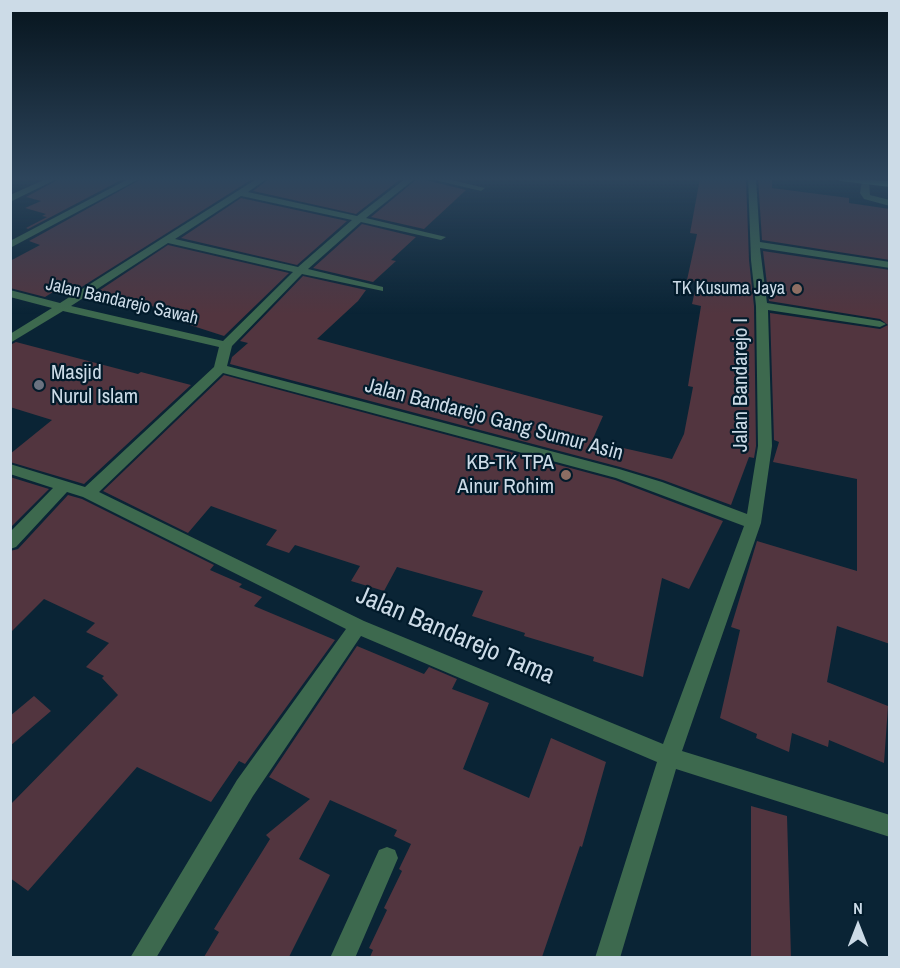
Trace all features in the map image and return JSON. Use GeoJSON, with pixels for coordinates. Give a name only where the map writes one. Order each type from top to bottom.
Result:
{"type":"FeatureCollection","features":[{"type":"Feature","properties":{"kind":"street"},"geometry":{"type":"LineString","coordinates":[[10,245],[51,223]]}},
{"type":"Feature","properties":{"kind":"street"},"geometry":{"type":"LineString","coordinates":[[10,340],[192,223]]}},
{"type":"Feature","properties":{"kind":"street"},"geometry":{"type":"LineString","coordinates":[[88,493],[220,369],[226,345],[299,272],[354,223]]}},
{"type":"Feature","properties":{"kind":"street"},"geometry":{"type":"LineString","coordinates":[[382,223],[441,237]]}},
{"type":"Feature","properties":{"kind":"street","name":"Jalan Bandarejo I"},"geometry":{"type":"LineString","coordinates":[[607,957],[669,757],[753,523],[765,446],[762,306],[755,223]]}},
{"type":"Feature","properties":{"kind":"street"},"geometry":{"type":"LineString","coordinates":[[167,240],[379,289]]}},
{"type":"Feature","properties":{"kind":"street"},"geometry":{"type":"LineString","coordinates":[[756,244],[890,264]]}},
{"type":"Feature","properties":{"kind":"street","name":"Jalan Bandarejo Sawah"},"geometry":{"type":"LineString","coordinates":[[10,293],[63,308],[226,345]]}},
{"type":"Feature","properties":{"kind":"street"},"geometry":{"type":"LineString","coordinates":[[762,306],[880,324]]}},
{"type":"Feature","properties":{"kind":"street","name":"Jalan Bandarejo Gang Sumur Asin"},"geometry":{"type":"LineString","coordinates":[[220,369],[620,474],[753,523]]}},
{"type":"Feature","properties":{"kind":"street","name":"Jalan Bandarejo Tama"},"geometry":{"type":"LineString","coordinates":[[10,468],[88,493],[358,626],[669,757],[890,826]]}},
{"type":"Feature","properties":{"kind":"street"},"geometry":{"type":"LineString","coordinates":[[10,543],[64,486]]}},
{"type":"Feature","properties":{"kind":"street"},"geometry":{"type":"LineString","coordinates":[[142,957],[245,788],[358,626]]}},
{"type":"Feature","properties":{"kind":"street"},"geometry":{"type":"LineString","coordinates":[[342,957],[387,858]]}},
{"type":"Feature","properties":{"kind":"building"},"geometry":{"type":"Polygon","coordinates":[[[61,223],[183,223],[80,288],[66,284],[45,297],[10,288],[10,261],[40,245],[29,241],[61,223]]]}},
{"type":"Feature","properties":{"kind":"building"},"geometry":{"type":"Polygon","coordinates":[[[203,223],[345,223],[297,265],[181,238],[203,223]]]}},
{"type":"Feature","properties":{"kind":"building"},"geometry":{"type":"Polygon","coordinates":[[[398,223],[430,223],[424,229],[398,223]]]}},
{"type":"Feature","properties":{"kind":"building"},"geometry":{"type":"Polygon","coordinates":[[[692,223],[748,223],[754,306],[756,446],[754,458],[749,457],[731,505],[620,467],[230,364],[232,357],[248,343],[240,341],[303,276],[366,290],[358,301],[317,339],[603,416],[592,441],[672,459],[684,434],[693,387],[688,386],[701,306],[692,304],[697,282],[687,280],[697,234],[690,233],[692,223]]]}},
{"type":"Feature","properties":{"kind":"building"},"geometry":{"type":"Polygon","coordinates":[[[761,223],[890,223],[890,260],[762,240],[761,223]]]}},
{"type":"Feature","properties":{"kind":"building"},"geometry":{"type":"Polygon","coordinates":[[[362,224],[416,237],[391,260],[396,261],[373,282],[313,268],[362,224]]]}},
{"type":"Feature","properties":{"kind":"building"},"geometry":{"type":"Polygon","coordinates":[[[168,245],[289,273],[224,336],[165,317],[168,315],[155,311],[159,308],[97,292],[168,245]]]}},
{"type":"Feature","properties":{"kind":"building"},"geometry":{"type":"Polygon","coordinates":[[[763,251],[890,270],[890,644],[837,626],[827,682],[888,706],[884,763],[829,740],[828,747],[792,733],[789,752],[756,738],[757,734],[720,718],[740,630],[731,627],[757,541],[857,571],[857,479],[773,462],[779,442],[774,440],[770,313],[880,329],[888,325],[880,319],[769,301],[763,251]]]}},
{"type":"Feature","properties":{"kind":"building"},"geometry":{"type":"Polygon","coordinates":[[[16,342],[138,374],[141,372],[191,385],[84,484],[10,462],[10,454],[52,420],[10,407],[10,345],[16,342]]]}},
{"type":"Feature","properties":{"kind":"building"},"geometry":{"type":"Polygon","coordinates":[[[224,375],[615,480],[723,521],[689,589],[662,578],[643,677],[593,661],[594,657],[524,636],[525,633],[472,616],[483,591],[397,567],[384,591],[351,581],[360,566],[295,545],[289,553],[266,545],[277,530],[211,506],[188,533],[103,491],[224,375]]]}},
{"type":"Feature","properties":{"kind":"building"},"geometry":{"type":"Polygon","coordinates":[[[10,477],[49,489],[10,528],[10,477]]]}},
{"type":"Feature","properties":{"kind":"building"},"geometry":{"type":"Polygon","coordinates":[[[68,495],[82,499],[214,565],[210,570],[242,584],[239,587],[262,597],[254,606],[335,640],[245,764],[239,761],[211,802],[137,767],[28,891],[10,878],[10,805],[118,695],[102,678],[104,676],[86,667],[109,643],[86,632],[95,623],[44,599],[11,632],[10,551],[18,549],[68,495]]]}},
{"type":"Feature","properties":{"kind":"building"},"geometry":{"type":"Polygon","coordinates":[[[357,646],[424,674],[429,667],[457,679],[452,689],[489,703],[463,769],[529,798],[551,738],[606,762],[582,847],[580,846],[542,957],[370,957],[373,950],[369,948],[387,910],[384,908],[402,871],[399,869],[411,844],[394,836],[397,830],[330,800],[299,859],[330,875],[289,957],[204,957],[219,932],[214,929],[270,839],[266,835],[310,799],[269,777],[357,646]]]}},
{"type":"Feature","properties":{"kind":"building"},"geometry":{"type":"Polygon","coordinates":[[[34,696],[51,711],[10,746],[10,716],[34,696]]]}},
{"type":"Feature","properties":{"kind":"building"},"geometry":{"type":"Polygon","coordinates":[[[751,806],[787,816],[791,957],[751,957],[751,806]]]}},
{"type":"Feature","properties":{"kind":"place","name":"TK Kusuma Jaya"},"geometry":{"type":"Point","coordinates":[797,289]}},
{"type":"Feature","properties":{"kind":"place","name":"Masjid Nurul Islam"},"geometry":{"type":"Point","coordinates":[39,385]}},
{"type":"Feature","properties":{"kind":"place","name":"KB-TK TPA Ainur Rohim"},"geometry":{"type":"Point","coordinates":[566,475]}}]}
